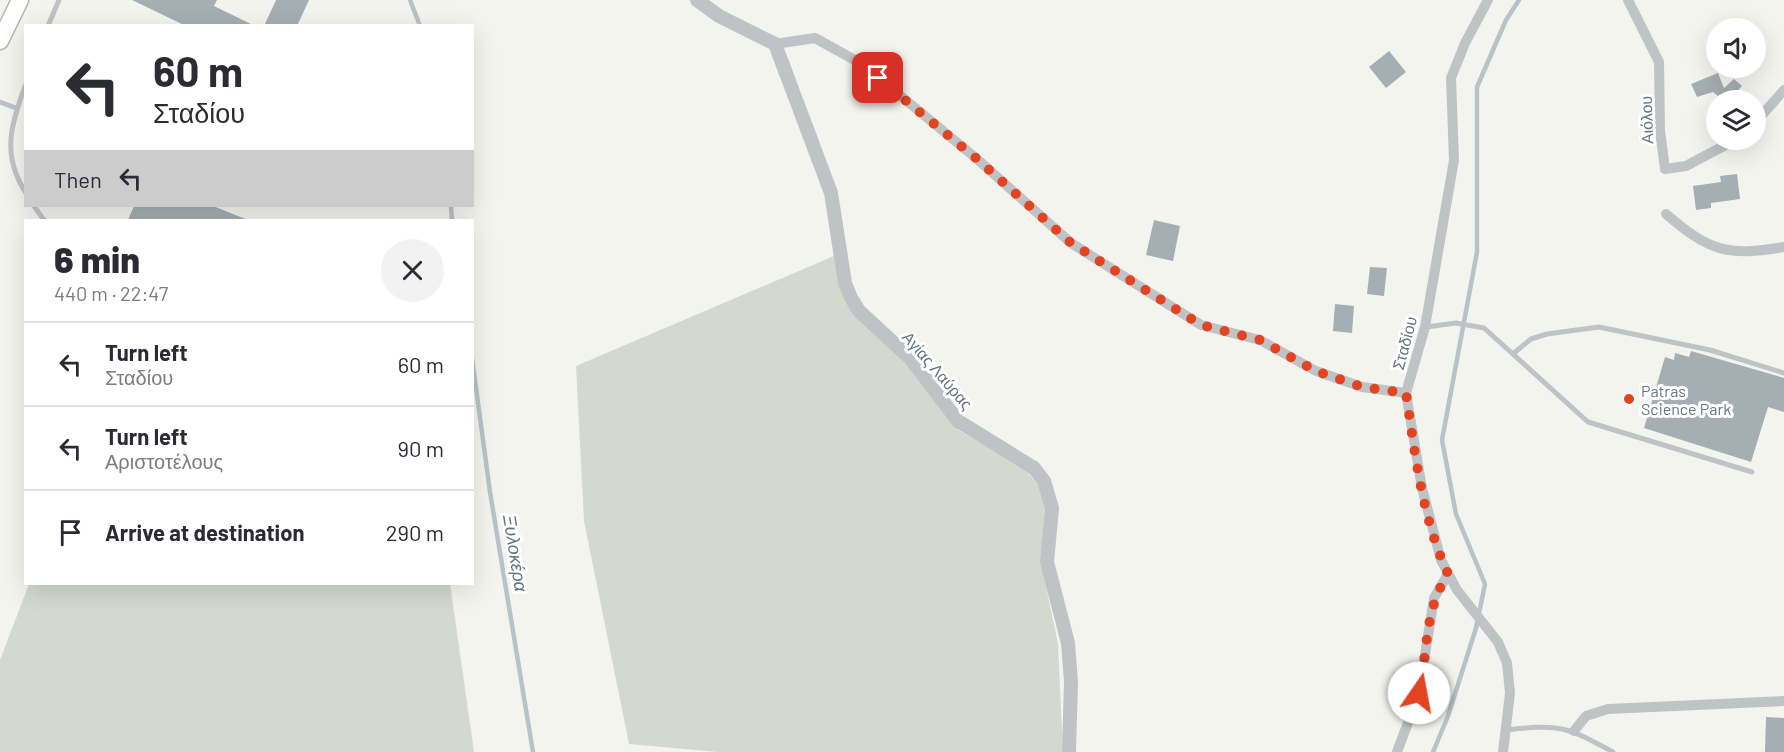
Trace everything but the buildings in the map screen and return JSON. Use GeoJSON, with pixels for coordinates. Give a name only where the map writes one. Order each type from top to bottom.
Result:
{"type":"FeatureCollection","features":[{"type":"Feature","properties":{"kind":"main road"},"geometry":{"type":"LineString","coordinates":[[0,41],[20,0]]}},
{"type":"Feature","properties":{"kind":"street"},"geometry":{"type":"LineString","coordinates":[[697,0],[719,16],[775,44],[815,38],[862,64],[977,159],[1071,243],[1201,325],[1260,340],[1316,371],[1362,387],[1406,393]]}},
{"type":"Feature","properties":{"kind":"street","name":"Σταδίου"},"geometry":{"type":"LineString","coordinates":[[1488,0],[1465,43],[1451,78],[1454,160],[1425,327],[1406,393],[1422,488],[1437,546],[1457,590],[1504,654],[1509,672],[1503,752]]}},
{"type":"Feature","properties":{"kind":"street","name":"Αιόλου"},"geometry":{"type":"LineString","coordinates":[[1628,0],[1659,62],[1660,131],[1665,169],[1686,166],[1716,150]]}},
{"type":"Feature","properties":{"kind":"street","name":"Αγίας Λαύρας"},"geometry":{"type":"LineString","coordinates":[[775,44],[831,193],[845,283],[850,298],[859,311],[910,358],[958,421],[1034,468],[1044,481],[1052,508],[1047,562],[1068,643],[1071,682],[1069,752]]}},
{"type":"Feature","properties":{"kind":"street"},"geometry":{"type":"LineString","coordinates":[[1766,110],[1784,90]]}},
{"type":"Feature","properties":{"kind":"street"},"geometry":{"type":"LineString","coordinates":[[1666,214],[1712,248],[1747,252],[1784,247]]}},
{"type":"Feature","properties":{"kind":"street"},"geometry":{"type":"LineString","coordinates":[[1397,752],[1419,693],[1434,598],[1448,574]]}},
{"type":"Feature","properties":{"kind":"street"},"geometry":{"type":"LineString","coordinates":[[1574,731],[1586,716],[1608,709],[1784,701]]}},
{"type":"Feature","properties":{"kind":"lane"},"geometry":{"type":"LineString","coordinates":[[49,24],[58,0]]}},
{"type":"Feature","properties":{"kind":"lane"},"geometry":{"type":"LineString","coordinates":[[24,89],[16,108],[8,144],[20,184],[24,190]]}},
{"type":"Feature","properties":{"kind":"lane"},"geometry":{"type":"LineString","coordinates":[[0,102],[16,108]]}},
{"type":"Feature","properties":{"kind":"lane"},"geometry":{"type":"LineString","coordinates":[[1425,327],[1456,323],[1484,328],[1588,422],[1752,472]]}},
{"type":"Feature","properties":{"kind":"lane"},"geometry":{"type":"LineString","coordinates":[[1514,353],[1531,339],[1547,334],[1599,327],[1710,350],[1784,373]]}},
{"type":"Feature","properties":{"kind":"lane"},"geometry":{"type":"LineString","coordinates":[[1506,730],[1551,726],[1574,731],[1613,752]]}},
{"type":"Feature","properties":{"kind":"shaded area"},"geometry":{"type":"Polygon","coordinates":[[[834,256],[845,303],[906,363],[958,430],[1025,469],[1038,485],[1045,505],[1041,562],[1058,644],[1063,752],[717,752],[629,744],[584,521],[576,366],[834,256]]]}},
{"type":"Feature","properties":{"kind":"shaded area"},"geometry":{"type":"Polygon","coordinates":[[[29,585],[450,585],[474,752],[0,752],[0,660],[29,585]]]}},
{"type":"Feature","properties":{"kind":"waterway","name":"Ξυλοκέρα"},"geometry":{"type":"LineString","coordinates":[[410,0],[419,24]]}},
{"type":"Feature","properties":{"kind":"waterway"},"geometry":{"type":"LineString","coordinates":[[1433,752],[1448,716],[1476,628],[1485,584],[1456,514],[1442,440],[1477,252],[1477,87],[1506,20],[1519,0]]}},
{"type":"Feature","properties":{"kind":"waterway","name":"Ξυλοκέρα"},"geometry":{"type":"LineString","coordinates":[[451,207],[452,219]]}},
{"type":"Feature","properties":{"kind":"waterway","name":"Ξυλοκέρα"},"geometry":{"type":"LineString","coordinates":[[474,373],[490,492],[533,752]]}},
{"type":"Feature","properties":{"kind":"place","name":"Patras Science Park"},"geometry":{"type":"Point","coordinates":[1629,399]}},
{"type":"Feature","properties":{"kind":"route"},"geometry":{"type":"LineString","coordinates":[[878,78],[977,159],[1071,243],[1201,325],[1260,340],[1316,371],[1362,387],[1406,393],[1422,488],[1441,560],[1448,574],[1434,598],[1431,610],[1425,666],[1419,693]]}}]}
